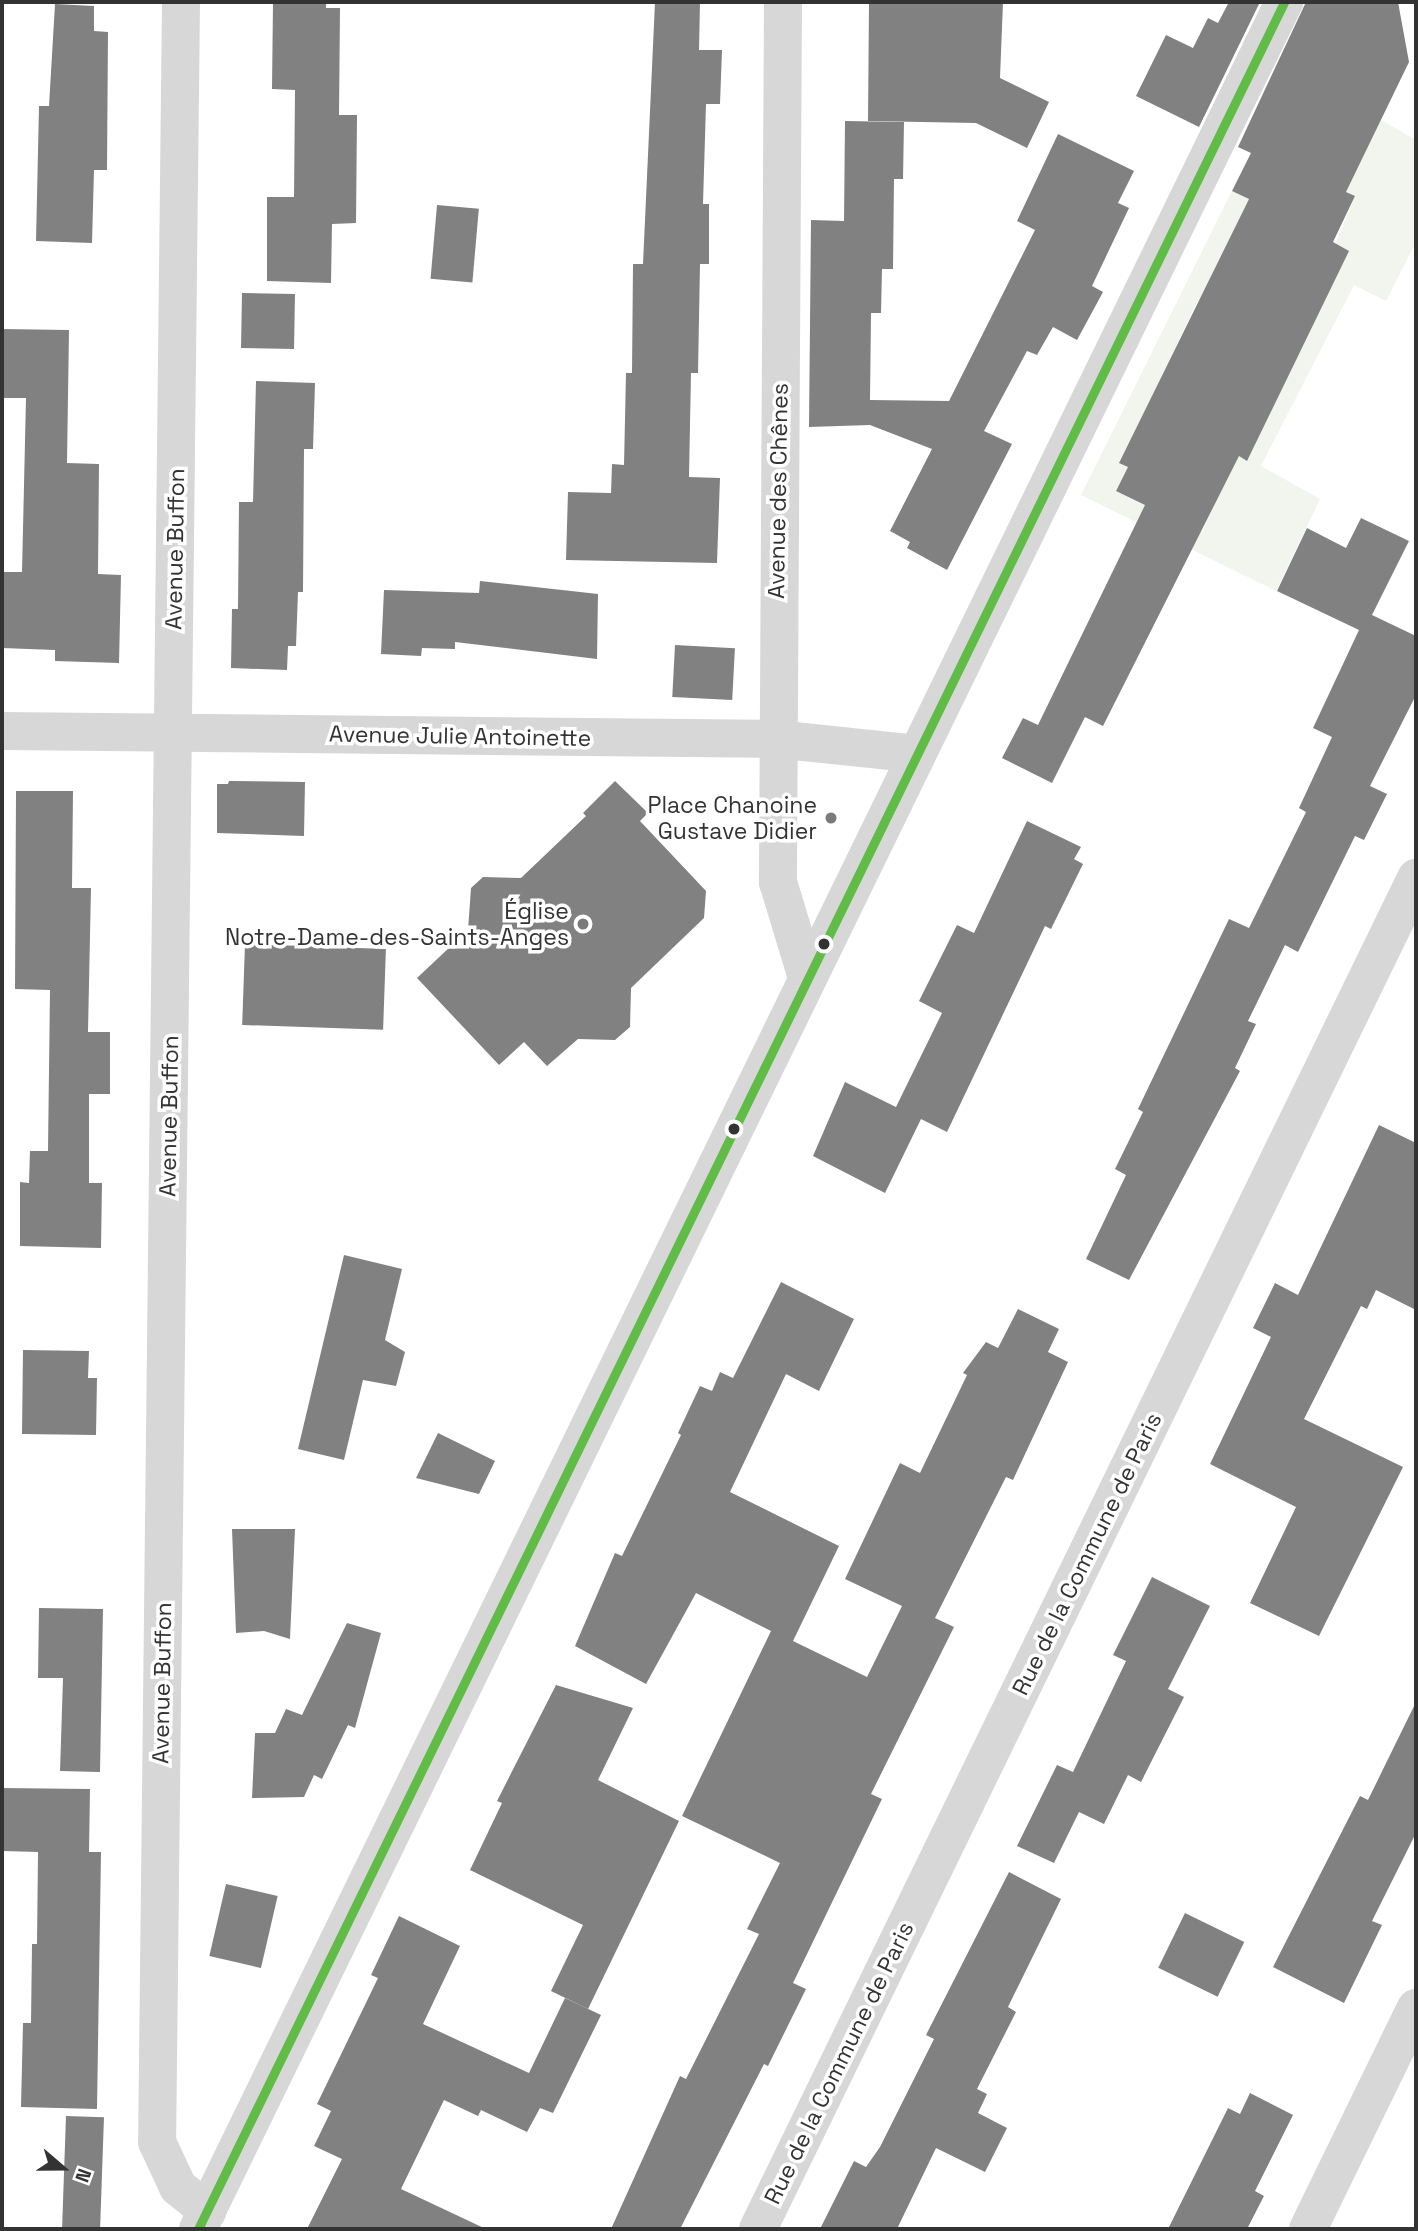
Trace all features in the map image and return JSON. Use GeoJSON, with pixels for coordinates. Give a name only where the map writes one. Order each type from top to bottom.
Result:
{"type":"FeatureCollection","features":[{"type":"Feature","properties":{"kind":"street","name":"Avenue Buffon"},"geometry":{"type":"LineString","coordinates":[[181,2],[157,2142],[178,2187],[203,2220]]}},
{"type":"Feature","properties":{"kind":"street","name":"Avenue des Chênes"},"geometry":{"type":"LineString","coordinates":[[783,2],[775,739],[778,882],[806,975]]}},
{"type":"Feature","properties":{"kind":"street"},"geometry":{"type":"LineString","coordinates":[[203,2220],[806,975],[917,754],[1284,2]]}},
{"type":"Feature","properties":{"kind":"street","name":"Avenue Julie Antoinette"},"geometry":{"type":"LineString","coordinates":[[2,731],[775,739],[917,754]]}},
{"type":"Feature","properties":{"kind":"street","name":"Rue de la Commune de Paris"},"geometry":{"type":"LineString","coordinates":[[758,2229],[1416,878]]}},
{"type":"Feature","properties":{"kind":"street"},"geometry":{"type":"LineString","coordinates":[[1308,2229],[1416,2008]]}},
{"type":"Feature","properties":{"kind":"shaded area"},"geometry":{"type":"Polygon","coordinates":[[[1381,120],[1416,140],[1416,242],[1386,301],[1354,285],[1261,466],[1320,499],[1276,591],[1081,495],[1232,191],[1249,199],[1214,270],[1209,302],[1199,298],[1143,415],[1138,446],[1129,442],[1119,462],[1128,467],[1116,490],[1202,532],[1236,455],[1247,460],[1355,196],[1346,192],[1381,120]]]}},
{"type":"Feature","properties":{"kind":"building"},"geometry":{"type":"Polygon","coordinates":[[[273,2],[326,2],[326,8],[340,8],[339,115],[357,115],[356,223],[332,224],[331,283],[267,281],[267,197],[294,197],[295,90],[272,89],[273,2]]]}},
{"type":"Feature","properties":{"kind":"building"},"geometry":{"type":"Polygon","coordinates":[[[655,2],[700,2],[699,50],[722,50],[720,104],[706,104],[703,204],[709,204],[709,264],[700,264],[698,373],[691,373],[689,477],[720,478],[717,563],[566,560],[568,492],[611,493],[612,464],[624,465],[626,373],[632,373],[633,264],[643,264],[655,2]]]}},
{"type":"Feature","properties":{"kind":"building"},"geometry":{"type":"Polygon","coordinates":[[[869,2],[1003,2],[1000,78],[1049,102],[1027,148],[976,123],[868,121],[869,2]]]}},
{"type":"Feature","properties":{"kind":"building"},"geometry":{"type":"Polygon","coordinates":[[[1229,2],[1260,2],[1199,127],[1136,96],[1166,35],[1193,48],[1208,18],[1218,23],[1229,2]]]}},
{"type":"Feature","properties":{"kind":"building"},"geometry":{"type":"Polygon","coordinates":[[[1306,2],[1398,2],[1409,62],[1346,192],[1355,196],[1333,242],[1349,251],[1247,461],[1239,456],[1103,726],[1085,717],[1052,783],[1002,758],[1023,718],[1038,725],[1145,505],[1116,491],[1128,467],[1119,463],[1249,199],[1232,191],[1251,153],[1238,147],[1306,2]]]}},
{"type":"Feature","properties":{"kind":"building"},"geometry":{"type":"Polygon","coordinates":[[[55,4],[94,6],[94,31],[108,32],[107,170],[94,170],[92,243],[36,241],[39,106],[49,106],[55,4]]]}},
{"type":"Feature","properties":{"kind":"building"},"geometry":{"type":"Polygon","coordinates":[[[845,121],[904,122],[903,179],[894,179],[893,269],[882,269],[881,313],[871,313],[870,400],[949,401],[1035,230],[1017,221],[1058,134],[1134,171],[1118,203],[1129,208],[1092,286],[1103,292],[1077,340],[1053,327],[1037,355],[1027,351],[984,431],[1012,444],[947,570],[907,548],[910,542],[890,531],[932,449],[870,425],[809,427],[811,220],[844,221],[845,121]]]}},
{"type":"Feature","properties":{"kind":"building"},"geometry":{"type":"Polygon","coordinates":[[[437,205],[479,209],[472,282],[431,279],[437,205]]]}},
{"type":"Feature","properties":{"kind":"building"},"geometry":{"type":"Polygon","coordinates":[[[242,293],[295,294],[294,349],[241,348],[242,293]]]}},
{"type":"Feature","properties":{"kind":"building"},"geometry":{"type":"Polygon","coordinates":[[[2,329],[69,330],[67,463],[99,464],[98,574],[121,575],[119,663],[55,661],[55,650],[2,648],[2,572],[22,572],[26,398],[2,398],[2,329]]]}},
{"type":"Feature","properties":{"kind":"building"},"geometry":{"type":"Polygon","coordinates":[[[256,381],[315,383],[313,449],[304,449],[303,592],[298,592],[296,646],[288,646],[287,670],[231,668],[232,609],[238,609],[239,502],[253,502],[256,381]]]}},
{"type":"Feature","properties":{"kind":"building"},"geometry":{"type":"Polygon","coordinates":[[[1361,518],[1409,541],[1372,615],[1416,636],[1416,695],[1370,786],[1387,794],[1364,840],[1355,836],[1298,952],[1285,945],[1248,1021],[1256,1024],[1235,1068],[1240,1071],[1129,1280],[1086,1259],[1126,1175],[1115,1169],[1143,1112],[1138,1109],[1229,919],[1249,928],[1306,812],[1299,808],[1332,737],[1313,728],[1359,630],[1277,591],[1307,528],[1346,548],[1361,518]]]}},
{"type":"Feature","properties":{"kind":"building"},"geometry":{"type":"Polygon","coordinates":[[[480,581],[598,594],[597,659],[455,642],[455,649],[422,648],[421,656],[381,654],[384,590],[479,593],[480,581]]]}},
{"type":"Feature","properties":{"kind":"building"},"geometry":{"type":"Polygon","coordinates":[[[675,645],[735,648],[732,700],[672,697],[675,645]]]}},
{"type":"Feature","properties":{"kind":"building"},"geometry":{"type":"Polygon","coordinates":[[[229,781],[305,782],[304,836],[217,833],[217,784],[228,784],[229,781]]]}},
{"type":"Feature","properties":{"kind":"building","name":"Église Notre-Dame-des-Saints-Anges"},"geometry":{"type":"Polygon","coordinates":[[[615,781],[648,813],[640,821],[706,891],[704,918],[631,988],[630,1027],[615,1040],[578,1039],[547,1066],[524,1042],[499,1065],[417,978],[468,930],[471,888],[483,877],[521,878],[586,816],[583,813],[615,781]]]}},
{"type":"Feature","properties":{"kind":"building"},"geometry":{"type":"Polygon","coordinates":[[[16,791],[73,791],[72,888],[91,888],[88,1032],[110,1032],[110,1094],[89,1094],[89,1183],[102,1183],[101,1248],[20,1246],[20,1182],[29,1183],[30,1151],[48,1151],[50,990],[15,989],[16,791]]]}},
{"type":"Feature","properties":{"kind":"building"},"geometry":{"type":"Polygon","coordinates":[[[1027,821],[1081,847],[1074,859],[1083,864],[1051,929],[1045,926],[947,1132],[921,1119],[885,1193],[813,1156],[845,1082],[896,1107],[942,1013],[919,1001],[957,925],[974,933],[1027,821]]]}},
{"type":"Feature","properties":{"kind":"building"},"geometry":{"type":"Polygon","coordinates":[[[245,944],[386,949],[383,1030],[242,1025],[245,944]]]}},
{"type":"Feature","properties":{"kind":"building"},"geometry":{"type":"Polygon","coordinates":[[[1379,1125],[1416,1143],[1416,1310],[1376,1290],[1367,1309],[1361,1306],[1304,1419],[1403,1467],[1319,1636],[1250,1603],[1296,1507],[1210,1464],[1271,1337],[1253,1328],[1275,1283],[1298,1295],[1379,1125]]]}},
{"type":"Feature","properties":{"kind":"building"},"geometry":{"type":"Polygon","coordinates":[[[344,1255],[402,1269],[385,1340],[405,1352],[396,1386],[363,1380],[344,1460],[298,1449],[344,1255]]]}},
{"type":"Feature","properties":{"kind":"building"},"geometry":{"type":"Polygon","coordinates":[[[781,1282],[854,1319],[819,1391],[786,1374],[730,1492],[839,1546],[793,1641],[867,1677],[902,1606],[845,1579],[900,1463],[920,1473],[967,1375],[963,1373],[986,1342],[998,1348],[1018,1309],[1059,1329],[1048,1352],[1068,1362],[1013,1480],[1006,1477],[935,1618],[954,1627],[871,1794],[882,1799],[793,1983],[806,1989],[768,2066],[764,2064],[680,2229],[611,2229],[680,2076],[686,2079],[759,1934],[747,1929],[780,1863],[682,1816],[771,1631],[696,1593],[646,1684],[575,1646],[615,1553],[622,1556],[681,1435],[678,1433],[700,1386],[712,1391],[720,1372],[733,1378],[781,1282]]]}},
{"type":"Feature","properties":{"kind":"building"},"geometry":{"type":"Polygon","coordinates":[[[23,1350],[89,1351],[88,1378],[97,1378],[96,1435],[22,1434],[23,1350]]]}},
{"type":"Feature","properties":{"kind":"building"},"geometry":{"type":"Polygon","coordinates":[[[438,1433],[495,1461],[479,1494],[416,1478],[438,1433]]]}},
{"type":"Feature","properties":{"kind":"building"},"geometry":{"type":"Polygon","coordinates":[[[232,1529],[295,1529],[290,1639],[264,1631],[236,1633],[232,1529]]]}},
{"type":"Feature","properties":{"kind":"building"},"geometry":{"type":"Polygon","coordinates":[[[1152,1577],[1210,1606],[1168,1689],[1184,1697],[1141,1782],[1128,1775],[1104,1824],[1079,1812],[1054,1863],[1017,1846],[1057,1765],[1073,1772],[1126,1661],[1113,1655],[1152,1577]]]}},
{"type":"Feature","properties":{"kind":"building"},"geometry":{"type":"Polygon","coordinates":[[[39,1608],[103,1609],[100,1772],[60,1771],[63,1678],[38,1678],[39,1608]]]}},
{"type":"Feature","properties":{"kind":"building"},"geometry":{"type":"Polygon","coordinates":[[[347,1623],[381,1633],[355,1728],[348,1725],[322,1779],[314,1775],[304,1797],[252,1798],[255,1733],[275,1733],[286,1709],[302,1715],[347,1623]]]}},
{"type":"Feature","properties":{"kind":"building"},"geometry":{"type":"Polygon","coordinates":[[[556,1685],[633,1708],[598,1780],[679,1821],[588,2009],[551,1991],[583,1925],[470,1870],[502,1803],[497,1801],[556,1685]]]}},
{"type":"Feature","properties":{"kind":"building"},"geometry":{"type":"Polygon","coordinates":[[[1416,1702],[1416,1833],[1372,1921],[1382,1925],[1344,2003],[1273,1967],[1360,1796],[1368,1800],[1416,1702]]]}},
{"type":"Feature","properties":{"kind":"building"},"geometry":{"type":"Polygon","coordinates":[[[2,1788],[90,1789],[89,1852],[101,1852],[97,2109],[21,2107],[23,2023],[31,2023],[32,1944],[37,1944],[38,1852],[2,1851],[2,1788]]]}},
{"type":"Feature","properties":{"kind":"building"},"geometry":{"type":"Polygon","coordinates":[[[1009,1872],[1061,1899],[1008,2007],[1016,2012],[977,2089],[987,2094],[978,2113],[1007,2128],[985,2172],[936,2148],[897,2229],[820,2229],[854,2161],[866,2167],[880,2147],[934,2039],[926,2035],[1009,1872]]]}},
{"type":"Feature","properties":{"kind":"building"},"geometry":{"type":"Polygon","coordinates":[[[226,1884],[278,1896],[261,1968],[209,1956],[226,1884]]]}},
{"type":"Feature","properties":{"kind":"building"},"geometry":{"type":"Polygon","coordinates":[[[1185,1913],[1244,1942],[1218,1997],[1158,1968],[1185,1913]]]}},
{"type":"Feature","properties":{"kind":"building"},"geometry":{"type":"Polygon","coordinates":[[[399,1916],[460,1946],[423,2024],[529,2073],[565,1998],[601,2015],[553,2113],[540,2108],[527,2132],[481,2110],[478,2116],[444,2100],[401,2189],[486,2229],[307,2229],[342,2159],[314,2146],[331,2111],[317,2104],[378,1978],[371,1975],[399,1916]]]}},
{"type":"Feature","properties":{"kind":"building"},"geometry":{"type":"Polygon","coordinates":[[[1250,2093],[1293,2115],[1255,2191],[1264,2196],[1247,2229],[1168,2229],[1228,2108],[1240,2114],[1250,2093]]]}},
{"type":"Feature","properties":{"kind":"building"},"geometry":{"type":"Polygon","coordinates":[[[66,2116],[104,2117],[100,2229],[62,2229],[66,2116]]]}},
{"type":"Feature","properties":{"kind":"transit line"},"geometry":{"type":"LineString","coordinates":[[198,2229],[1284,2]]}},
{"type":"Feature","properties":{"kind":"place","name":"Place Chanoine Gustave Didier"},"geometry":{"type":"Point","coordinates":[831,818]}},
{"type":"Feature","properties":{"kind":"place","name":"Église Notre-Dame-des-Saints-Anges"},"geometry":{"type":"Point","coordinates":[583,924]}}]}
